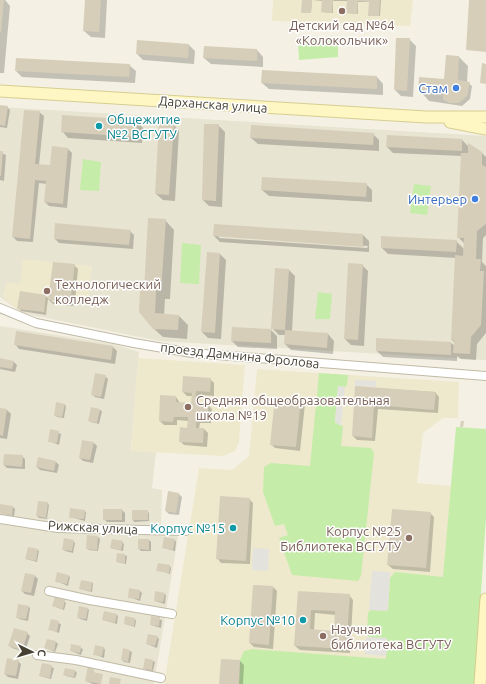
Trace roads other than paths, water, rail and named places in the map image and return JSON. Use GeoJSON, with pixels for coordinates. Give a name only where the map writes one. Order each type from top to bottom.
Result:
{"type":"FeatureCollection","features":[{"type":"Feature","properties":{"kind":"street","name":"Дарханская улица"},"geometry":{"type":"LineString","coordinates":[[0,91],[426,117],[486,117]]}},
{"type":"Feature","properties":{"kind":"street","name":"Дарханская улица"},"geometry":{"type":"LineString","coordinates":[[426,117],[486,129]]}},
{"type":"Feature","properties":{"kind":"street","name":"проезд Дамнина Фролова"},"geometry":{"type":"LineString","coordinates":[[0,308],[36,323],[192,353],[486,376]]}},
{"type":"Feature","properties":{"kind":"street","name":"Рижская улица"},"geometry":{"type":"LineString","coordinates":[[0,519],[58,528],[186,531]]}},
{"type":"Feature","properties":{"kind":"street"},"geometry":{"type":"LineString","coordinates":[[49,591],[90,600],[172,614]]}},
{"type":"Feature","properties":{"kind":"street"},"geometry":{"type":"LineString","coordinates":[[480,684],[484,664],[486,599]]}},
{"type":"Feature","properties":{"kind":"street"},"geometry":{"type":"LineString","coordinates":[[37,655],[76,660],[161,678]]}},
{"type":"Feature","properties":{"kind":"place","name":"Детский сад №64 «Колокольчик»"},"geometry":{"type":"Point","coordinates":[342,11]}},
{"type":"Feature","properties":{"kind":"place","name":"Стам"},"geometry":{"type":"Point","coordinates":[456,88]}},
{"type":"Feature","properties":{"kind":"place","name":"Общежитие №2 ВСГУТУ"},"geometry":{"type":"Point","coordinates":[99,126]}},
{"type":"Feature","properties":{"kind":"place","name":"Интерьер"},"geometry":{"type":"Point","coordinates":[475,199]}},
{"type":"Feature","properties":{"kind":"place","name":"Технологический колледж"},"geometry":{"type":"Point","coordinates":[47,291]}},
{"type":"Feature","properties":{"kind":"place","name":"Средняя общеобразовательная школа №19"},"geometry":{"type":"Point","coordinates":[188,407]}},
{"type":"Feature","properties":{"kind":"place","name":"Корпус №15"},"geometry":{"type":"Point","coordinates":[233,528]}},
{"type":"Feature","properties":{"kind":"place","name":"Корпус №25 Библиотека ВСГУТУ"},"geometry":{"type":"Point","coordinates":[409,538]}},
{"type":"Feature","properties":{"kind":"place","name":"Корпус №10"},"geometry":{"type":"Point","coordinates":[303,620]}},
{"type":"Feature","properties":{"kind":"place","name":"Научная библиотека ВСГУТУ"},"geometry":{"type":"Point","coordinates":[323,636]}}]}
